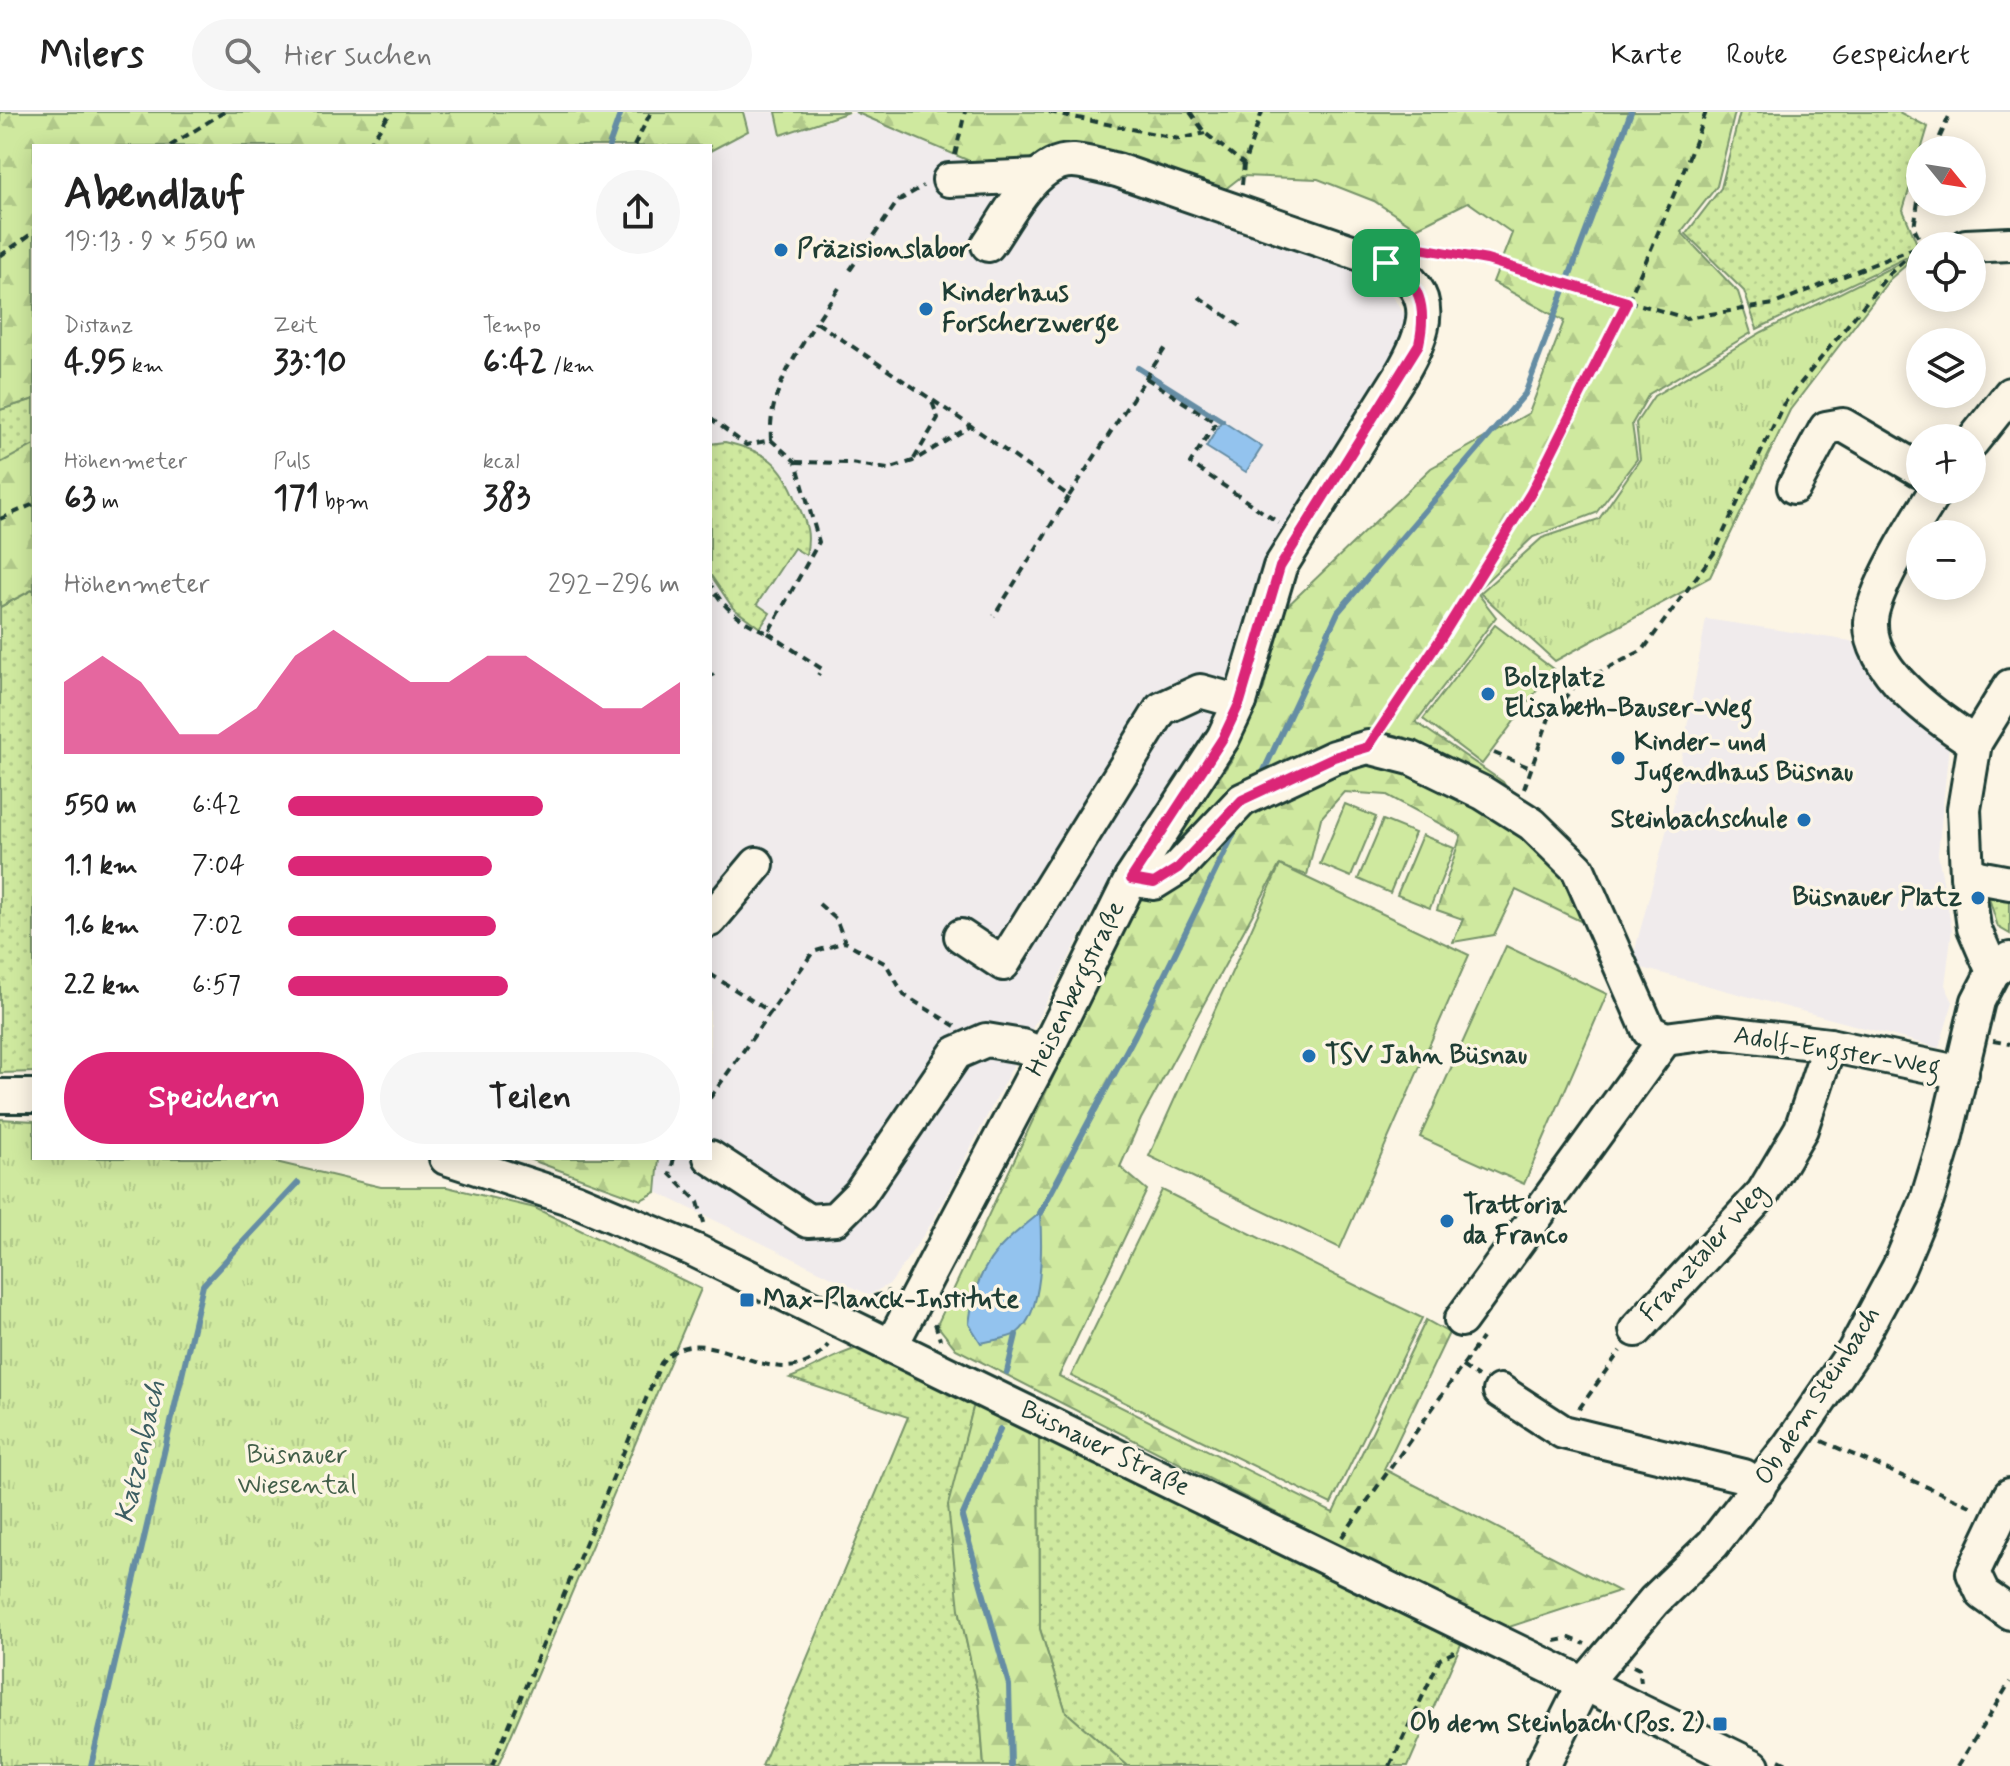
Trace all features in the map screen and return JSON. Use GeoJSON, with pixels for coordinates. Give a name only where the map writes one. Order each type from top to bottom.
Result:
{"type":"FeatureCollection","features":[{"type":"Feature","properties":{"kind":"street","name":"Heisenbergstraße"},"geometry":{"type":"LineString","coordinates":[[891,1346],[1044,1055],[1131,879],[1223,738],[1240,702],[1269,596],[1298,536],[1419,344],[1424,321],[1423,303],[1413,282],[1386,263],[1250,219],[1117,170],[1072,160],[1051,164],[1038,176]]}},
{"type":"Feature","properties":{"kind":"street"},"geometry":{"type":"LineString","coordinates":[[949,180],[1038,176]]}},
{"type":"Feature","properties":{"kind":"street"},"geometry":{"type":"LineString","coordinates":[[988,245],[1038,176]]}},
{"type":"Feature","properties":{"kind":"street"},"geometry":{"type":"LineString","coordinates":[[1986,245],[2010,244]]}},
{"type":"Feature","properties":{"kind":"street"},"geometry":{"type":"LineString","coordinates":[[1986,424],[2010,394]]}},
{"type":"Feature","properties":{"kind":"street"},"geometry":{"type":"LineString","coordinates":[[1794,487],[1826,428],[1843,425],[1906,462]]}},
{"type":"Feature","properties":{"kind":"street"},"geometry":{"type":"LineString","coordinates":[[1928,504],[1890,569],[1870,620],[1875,651],[1938,719],[1975,743],[2010,686]]}},
{"type":"Feature","properties":{"kind":"street"},"geometry":{"type":"LineString","coordinates":[[961,936],[1003,964],[1161,709],[1200,691],[1240,702]]}},
{"type":"Feature","properties":{"kind":"street","name":"Ob dem Steinbach"},"geometry":{"type":"LineString","coordinates":[[1543,1766],[1584,1684],[1654,1601],[1713,1544],[1759,1487],[1854,1351],[1899,1267],[1927,1200],[1978,1001],[2001,965],[1974,928],[1967,875],[1964,809],[1975,743]]}},
{"type":"Feature","properties":{"kind":"street"},"geometry":{"type":"LineString","coordinates":[[1131,879],[1154,883],[1178,868],[1242,800],[1368,747],[1411,758],[1516,814],[1532,824],[1578,869],[1649,1031],[1665,1039],[1461,1320]]}},
{"type":"Feature","properties":{"kind":"street"},"geometry":{"type":"LineString","coordinates":[[712,918],[757,864]]}},
{"type":"Feature","properties":{"kind":"street"},"geometry":{"type":"LineString","coordinates":[[1967,875],[2010,883]]}},
{"type":"Feature","properties":{"kind":"street","name":"Adolf-Engster-Weg"},"geometry":{"type":"LineString","coordinates":[[1665,1039],[1718,1032],[1829,1045],[1962,1073]]}},
{"type":"Feature","properties":{"kind":"street"},"geometry":{"type":"LineString","coordinates":[[712,1158],[808,1221],[835,1219],[944,1059],[986,1040],[1022,1046],[1044,1055]]}},
{"type":"Feature","properties":{"kind":"street","name":"Franztaler Weg"},"geometry":{"type":"LineString","coordinates":[[1636,1330],[1763,1193],[1801,1129],[1829,1045]]}},
{"type":"Feature","properties":{"kind":"street"},"geometry":{"type":"LineString","coordinates":[[0,1096],[32,1096]]}},
{"type":"Feature","properties":{"kind":"street","name":"Büsnauer Straße"},"geometry":{"type":"LineString","coordinates":[[452,1160],[632,1222],[1753,1766]]}},
{"type":"Feature","properties":{"kind":"street"},"geometry":{"type":"LineString","coordinates":[[1500,1391],[1563,1432],[1744,1476],[1759,1487]]}},
{"type":"Feature","properties":{"kind":"street"},"geometry":{"type":"LineString","coordinates":[[2004,1507],[1973,1573],[1983,1594],[2010,1613]]}},
{"type":"Feature","properties":{"kind":"path"},"geometry":{"type":"LineString","coordinates":[[173,144],[224,112]]}},
{"type":"Feature","properties":{"kind":"path"},"geometry":{"type":"LineString","coordinates":[[369,144],[391,112]]}},
{"type":"Feature","properties":{"kind":"path"},"geometry":{"type":"LineString","coordinates":[[635,144],[651,112]]}},
{"type":"Feature","properties":{"kind":"path"},"geometry":{"type":"LineString","coordinates":[[850,270],[898,201],[923,186],[949,180],[965,112]]}},
{"type":"Feature","properties":{"kind":"path"},"geometry":{"type":"LineString","coordinates":[[1049,112],[1179,139],[1205,133]]}},
{"type":"Feature","properties":{"kind":"path"},"geometry":{"type":"LineString","coordinates":[[1190,112],[1205,133],[1244,164]]}},
{"type":"Feature","properties":{"kind":"path"},"geometry":{"type":"LineString","coordinates":[[1250,219],[1242,186],[1244,164],[1262,112]]}},
{"type":"Feature","properties":{"kind":"path"},"geometry":{"type":"LineString","coordinates":[[1368,747],[1441,638],[1531,493],[1667,217],[1706,112]]}},
{"type":"Feature","properties":{"kind":"path"},"geometry":{"type":"LineString","coordinates":[[1940,136],[1951,112]]}},
{"type":"Feature","properties":{"kind":"path"},"geometry":{"type":"LineString","coordinates":[[0,256],[32,233]]}},
{"type":"Feature","properties":{"kind":"path"},"geometry":{"type":"LineString","coordinates":[[1386,263],[1409,246],[1487,260],[1686,318],[1774,304],[1906,252]]}},
{"type":"Feature","properties":{"kind":"path"},"geometry":{"type":"LineString","coordinates":[[1516,814],[1549,718],[1575,685],[1643,650],[1714,553],[1783,405],[1889,274],[1906,260]]}},
{"type":"Feature","properties":{"kind":"path"},"geometry":{"type":"LineString","coordinates":[[768,633],[819,542],[796,462],[771,440],[770,417],[777,388],[839,288]]}},
{"type":"Feature","properties":{"kind":"path"},"geometry":{"type":"LineString","coordinates":[[1199,297],[1243,328]]}},
{"type":"Feature","properties":{"kind":"path"},"geometry":{"type":"LineString","coordinates":[[816,322],[931,397],[1069,496]]}},
{"type":"Feature","properties":{"kind":"path"},"geometry":{"type":"LineString","coordinates":[[994,616],[1166,347]]}},
{"type":"Feature","properties":{"kind":"path"},"geometry":{"type":"LineString","coordinates":[[1146,378],[1216,423],[1190,463],[1298,536]]}},
{"type":"Feature","properties":{"kind":"path"},"geometry":{"type":"LineString","coordinates":[[913,461],[938,418],[931,397]]}},
{"type":"Feature","properties":{"kind":"path"},"geometry":{"type":"LineString","coordinates":[[712,420],[746,445],[771,440]]}},
{"type":"Feature","properties":{"kind":"path"},"geometry":{"type":"LineString","coordinates":[[796,462],[851,463],[888,469],[913,461],[971,426]]}},
{"type":"Feature","properties":{"kind":"path"},"geometry":{"type":"LineString","coordinates":[[0,519],[32,505]]}},
{"type":"Feature","properties":{"kind":"path"},"geometry":{"type":"LineString","coordinates":[[712,587],[721,604],[822,669],[818,675]]}},
{"type":"Feature","properties":{"kind":"path"},"geometry":{"type":"LineString","coordinates":[[1494,753],[1531,768]]}},
{"type":"Feature","properties":{"kind":"path"},"geometry":{"type":"LineString","coordinates":[[819,904],[836,919],[845,942],[886,964],[904,995],[961,1029]]}},
{"type":"Feature","properties":{"kind":"path"},"geometry":{"type":"LineString","coordinates":[[712,1095],[813,952],[845,942]]}},
{"type":"Feature","properties":{"kind":"path"},"geometry":{"type":"LineString","coordinates":[[712,975],[772,1013]]}},
{"type":"Feature","properties":{"kind":"path"},"geometry":{"type":"LineString","coordinates":[[674,1160],[670,1174],[698,1202],[706,1229]]}},
{"type":"Feature","properties":{"kind":"path"},"geometry":{"type":"LineString","coordinates":[[855,1301],[865,1302],[889,1291],[913,1303]]}},
{"type":"Feature","properties":{"kind":"path"},"geometry":{"type":"LineString","coordinates":[[1563,1432],[1636,1330]]}},
{"type":"Feature","properties":{"kind":"path"},"geometry":{"type":"LineString","coordinates":[[492,1766],[661,1363],[671,1351],[694,1344],[787,1368],[820,1354],[833,1334]]}},
{"type":"Feature","properties":{"kind":"path"},"geometry":{"type":"LineString","coordinates":[[1825,1441],[2004,1507]]}},
{"type":"Feature","properties":{"kind":"path"},"geometry":{"type":"LineString","coordinates":[[1390,1766],[1440,1659],[1460,1649]]}},
{"type":"Feature","properties":{"kind":"path"},"geometry":{"type":"LineString","coordinates":[[1958,1766],[2010,1682]]}},
{"type":"Feature","properties":{"kind":"shaded area"},"geometry":{"type":"Polygon","coordinates":[[[743,112],[776,112],[782,135],[855,112],[1007,177],[1057,150],[1339,254],[1381,281],[1407,317],[1400,351],[1250,598],[1235,673],[1201,745],[1135,839],[1098,902],[931,1224],[891,1283],[869,1295],[656,1192],[659,1160],[712,1160],[712,150],[748,131],[743,112]]]}},
{"type":"Feature","properties":{"kind":"shaded area","name":"Steinbachschule"},"geometry":{"type":"Polygon","coordinates":[[[1706,619],[1851,641],[1949,745],[1938,854],[1952,930],[1945,985],[1953,1002],[1939,1048],[1631,965],[1673,806],[1706,619]]]}},
{"type":"Feature","properties":{"kind":"green space"},"geometry":{"type":"Polygon","coordinates":[[[0,112],[743,112],[748,131],[712,150],[712,144],[32,144],[32,400],[0,410],[0,112]]]}},
{"type":"Feature","properties":{"kind":"green space"},"geometry":{"type":"Polygon","coordinates":[[[776,112],[849,112],[781,135],[776,112]]]}},
{"type":"Feature","properties":{"kind":"green space"},"geometry":{"type":"Polygon","coordinates":[[[855,112],[1735,112],[1717,186],[1681,232],[1738,292],[1751,333],[1649,394],[1632,424],[1637,459],[1596,513],[1533,537],[1476,591],[1496,617],[1416,722],[1503,782],[1595,928],[1516,890],[1494,935],[1453,942],[1463,919],[1437,910],[1461,835],[1387,795],[1344,792],[1321,818],[1307,875],[1279,866],[1141,1119],[1120,1167],[1147,1190],[1059,1376],[1333,1513],[1426,1320],[1449,1333],[1384,1469],[1619,1591],[1503,1629],[956,1349],[937,1325],[1128,917],[1165,854],[1231,761],[1264,688],[1280,613],[1431,468],[1529,413],[1564,321],[1493,282],[1512,233],[1468,202],[1416,228],[1374,201],[1318,179],[1242,176],[1219,194],[1095,157],[1007,177],[855,112]]]}},
{"type":"Feature","properties":{"kind":"green space"},"geometry":{"type":"Polygon","coordinates":[[[1740,112],[1899,112],[1928,127],[1925,136],[1906,136],[1906,200],[1903,210],[1912,232],[1906,232],[1906,258],[1757,329],[1744,291],[1686,234],[1721,188],[1740,112]]]}},
{"type":"Feature","properties":{"kind":"green space"},"geometry":{"type":"Polygon","coordinates":[[[1906,260],[1906,265],[1890,279],[1790,410],[1710,577],[1555,661],[1480,593],[1542,538],[1599,519],[1640,459],[1636,423],[1654,396],[1762,332],[1906,260]]]}},
{"type":"Feature","properties":{"kind":"green space"},"geometry":{"type":"Polygon","coordinates":[[[32,400],[32,480],[0,491],[0,410],[32,400]]]}},
{"type":"Feature","properties":{"kind":"green space"},"geometry":{"type":"Polygon","coordinates":[[[725,442],[752,450],[779,468],[791,488],[807,528],[806,555],[794,548],[757,604],[770,613],[760,628],[733,608],[712,577],[712,444],[725,442]]]}},
{"type":"Feature","properties":{"kind":"green space"},"geometry":{"type":"Polygon","coordinates":[[[32,446],[32,590],[0,607],[0,463],[32,446]]]}},
{"type":"Feature","properties":{"kind":"green space"},"geometry":{"type":"Polygon","coordinates":[[[32,590],[32,1072],[0,1073],[0,607],[32,590]]]}},
{"type":"Feature","properties":{"kind":"green space","name":"Bolzplatz Elisabeth-Bauser-Weg"},"geometry":{"type":"Polygon","coordinates":[[[1495,625],[1553,669],[1482,764],[1423,719],[1495,625]]]}},
{"type":"Feature","properties":{"kind":"green space"},"geometry":{"type":"Polygon","coordinates":[[[1345,804],[1376,817],[1351,877],[1320,864],[1345,804]]]}},
{"type":"Feature","properties":{"kind":"green space"},"geometry":{"type":"Polygon","coordinates":[[[1383,820],[1415,833],[1390,893],[1358,879],[1383,820]]]}},
{"type":"Feature","properties":{"kind":"green space"},"geometry":{"type":"Polygon","coordinates":[[[1422,835],[1454,848],[1430,908],[1397,895],[1422,835]]]}},
{"type":"Feature","properties":{"kind":"green space","name":"TSV Jahn Büsnau"},"geometry":{"type":"Polygon","coordinates":[[[1280,865],[1469,955],[1340,1248],[1149,1156],[1280,865]]]}},
{"type":"Feature","properties":{"kind":"green space"},"geometry":{"type":"Polygon","coordinates":[[[2010,893],[2010,934],[1998,927],[1989,898],[1992,894],[2010,893]]]}},
{"type":"Feature","properties":{"kind":"green space","name":"TSV Jahn Büsnau"},"geometry":{"type":"Polygon","coordinates":[[[1506,946],[1607,994],[1524,1184],[1420,1137],[1506,946]]]}},
{"type":"Feature","properties":{"kind":"green space","name":"Büsnauer Wiesental"},"geometry":{"type":"Polygon","coordinates":[[[0,1119],[32,1121],[32,1160],[267,1160],[381,1187],[447,1187],[535,1208],[701,1289],[498,1766],[0,1766],[0,1119]]]}},
{"type":"Feature","properties":{"kind":"green space"},"geometry":{"type":"Polygon","coordinates":[[[531,1160],[659,1160],[656,1192],[641,1200],[531,1160]]]}},
{"type":"Feature","properties":{"kind":"green space"},"geometry":{"type":"Polygon","coordinates":[[[1162,1190],[1422,1318],[1331,1504],[1071,1376],[1162,1190]]]}},
{"type":"Feature","properties":{"kind":"green space"},"geometry":{"type":"Polygon","coordinates":[[[858,1348],[974,1404],[970,1420],[959,1609],[979,1699],[984,1766],[762,1766],[908,1417],[790,1378],[858,1348]]]}},
{"type":"Feature","properties":{"kind":"green space"},"geometry":{"type":"Polygon","coordinates":[[[974,1404],[1039,1437],[1040,1629],[1066,1712],[1128,1766],[984,1766],[979,1699],[959,1609],[948,1505],[974,1404]]]}},
{"type":"Feature","properties":{"kind":"green space"},"geometry":{"type":"Polygon","coordinates":[[[1039,1437],[1462,1642],[1408,1766],[1128,1766],[1066,1712],[1040,1629],[1039,1437]]]}},
{"type":"Feature","properties":{"kind":"water"},"geometry":{"type":"Polygon","coordinates":[[[1222,421],[1262,447],[1246,472],[1206,447],[1222,421]]]}},
{"type":"Feature","properties":{"kind":"water"},"geometry":{"type":"Polygon","coordinates":[[[1040,1213],[1039,1277],[1032,1310],[1017,1333],[981,1343],[969,1324],[983,1272],[999,1249],[1040,1213]]]}},
{"type":"Feature","properties":{"kind":"waterway","name":"Katzenbach"},"geometry":{"type":"LineString","coordinates":[[610,144],[621,112]]}},
{"type":"Feature","properties":{"kind":"waterway"},"geometry":{"type":"LineString","coordinates":[[1260,779],[1338,612],[1525,394],[1631,112]]}},
{"type":"Feature","properties":{"kind":"waterway"},"geometry":{"type":"LineString","coordinates":[[1138,368],[1222,421]]}},
{"type":"Feature","properties":{"kind":"waterway"},"geometry":{"type":"LineString","coordinates":[[1040,1213],[1135,1035],[1238,825]]}},
{"type":"Feature","properties":{"kind":"waterway","name":"Katzenbach"},"geometry":{"type":"LineString","coordinates":[[91,1766],[203,1285],[298,1183]]}},
{"type":"Feature","properties":{"kind":"waterway"},"geometry":{"type":"LineString","coordinates":[[1007,1372],[1016,1335]]}},
{"type":"Feature","properties":{"kind":"waterway"},"geometry":{"type":"LineString","coordinates":[[1000,1429],[962,1517],[1009,1685],[1011,1766]]}},
{"type":"Feature","properties":{"kind":"place","name":"Präzisionslabor"},"geometry":{"type":"Point","coordinates":[781,250]}},
{"type":"Feature","properties":{"kind":"place","name":"Kinderhaus Forscherzwerge"},"geometry":{"type":"Point","coordinates":[926,309]}},
{"type":"Feature","properties":{"kind":"place","name":"Bolzplatz Elisabeth-Bauser-Weg"},"geometry":{"type":"Point","coordinates":[1488,694]}},
{"type":"Feature","properties":{"kind":"place","name":"Kinder- und Jugendhaus Büsnau"},"geometry":{"type":"Point","coordinates":[1618,758]}},
{"type":"Feature","properties":{"kind":"place","name":"Steinbachschule"},"geometry":{"type":"Point","coordinates":[1804,820]}},
{"type":"Feature","properties":{"kind":"place","name":"Büsnauer Platz"},"geometry":{"type":"Point","coordinates":[1978,898]}},
{"type":"Feature","properties":{"kind":"place","name":"TSV Jahn Büsnau"},"geometry":{"type":"Point","coordinates":[1309,1056]}},
{"type":"Feature","properties":{"kind":"place","name":"Trattoria da Franco"},"geometry":{"type":"Point","coordinates":[1447,1221]}},
{"type":"Feature","properties":{"kind":"place","name":"Max-Planck-Institute"},"geometry":{"type":"Point","coordinates":[747,1300]}},
{"type":"Feature","properties":{"kind":"place","name":"Ob dem Steinbach (Pos. 2)"},"geometry":{"type":"Point","coordinates":[1720,1724]}},
{"type":"Feature","properties":{"kind":"route"},"geometry":{"type":"LineString","coordinates":[[1409,246],[1487,260],[1627,302],[1531,493],[1441,638],[1368,747],[1334,757],[1242,800],[1178,868],[1154,883],[1131,879],[1223,738],[1240,702],[1280,567],[1419,344],[1424,321],[1423,303],[1413,282],[1403,272],[1386,263],[1409,246]]}}]}
